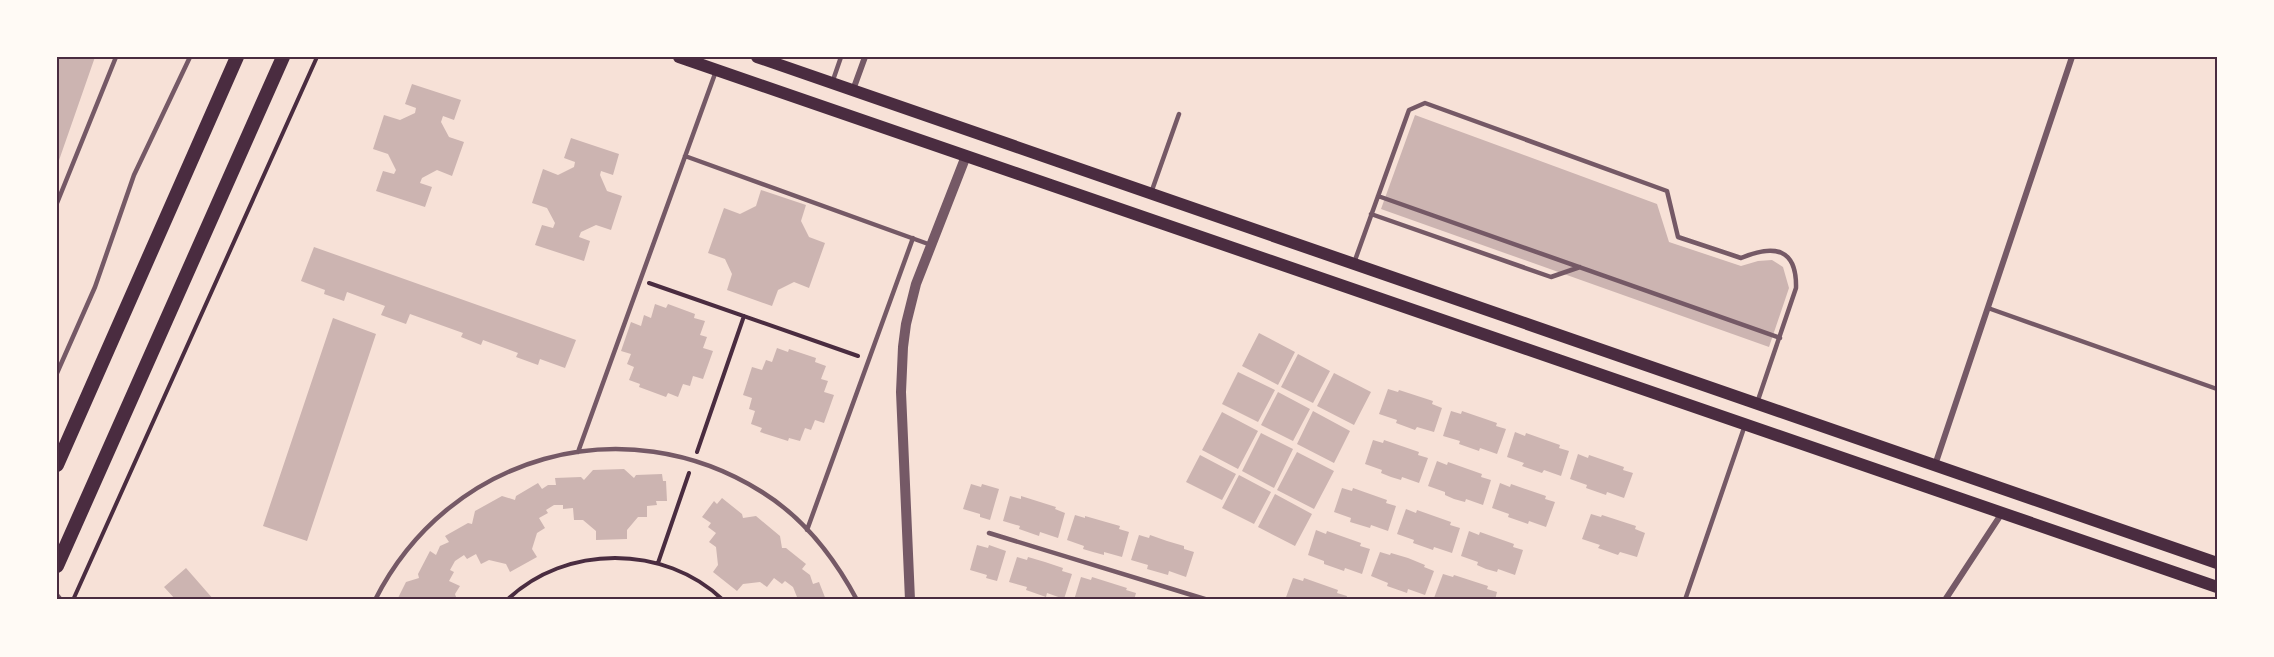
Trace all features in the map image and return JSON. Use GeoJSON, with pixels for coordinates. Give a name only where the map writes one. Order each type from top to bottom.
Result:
{"type":"FeatureCollection","features":[{"type":"Feature","properties":{"kind":"main road"},"geometry":{"type":"LineString","coordinates":[[57,465],[237,57]]}},
{"type":"Feature","properties":{"kind":"main road"},"geometry":{"type":"LineString","coordinates":[[57,566],[283,57]]}},
{"type":"Feature","properties":{"kind":"main road"},"geometry":{"type":"LineString","coordinates":[[273,80],[289,57]]}},
{"type":"Feature","properties":{"kind":"main road"},"geometry":{"type":"LineString","coordinates":[[679,57],[2217,588]]}},
{"type":"Feature","properties":{"kind":"main road"},"geometry":{"type":"LineString","coordinates":[[757,57],[2217,563]]}},
{"type":"Feature","properties":{"kind":"street"},"geometry":{"type":"LineString","coordinates":[[854,90],[865,57]]}},
{"type":"Feature","properties":{"kind":"street"},"geometry":{"type":"LineString","coordinates":[[1935,465],[2072,57]]}},
{"type":"Feature","properties":{"kind":"street"},"geometry":{"type":"LineString","coordinates":[[910,600],[902,370],[910,304],[966,156]]}},
{"type":"Feature","properties":{"kind":"street"},"geometry":{"type":"LineString","coordinates":[[1945,600],[2002,513]]}},
{"type":"Feature","properties":{"kind":"lane"},"geometry":{"type":"LineString","coordinates":[[57,203],[116,57]]}},
{"type":"Feature","properties":{"kind":"lane"},"geometry":{"type":"LineString","coordinates":[[57,373],[95,287],[135,175],[190,57]]}},
{"type":"Feature","properties":{"kind":"lane"},"geometry":{"type":"LineString","coordinates":[[832,83],[841,57]]}},
{"type":"Feature","properties":{"kind":"lane"},"geometry":{"type":"LineString","coordinates":[[578,452],[716,70]]}},
{"type":"Feature","properties":{"kind":"lane"},"geometry":{"type":"LineString","coordinates":[[1354,264],[1409,110],[1425,103],[1667,191],[1678,237],[1741,258],[1756,251],[1774,251],[1788,257],[1797,270],[1796,288],[1757,403]]}},
{"type":"Feature","properties":{"kind":"lane"},"geometry":{"type":"LineString","coordinates":[[1151,193],[1179,114]]}},
{"type":"Feature","properties":{"kind":"lane"},"geometry":{"type":"LineString","coordinates":[[685,156],[932,245]]}},
{"type":"Feature","properties":{"kind":"lane"},"geometry":{"type":"LineString","coordinates":[[1378,196],[1780,338]]}},
{"type":"Feature","properties":{"kind":"lane"},"geometry":{"type":"LineString","coordinates":[[1371,214],[1551,277],[1580,267]]}},
{"type":"Feature","properties":{"kind":"lane"},"geometry":{"type":"LineString","coordinates":[[807,530],[913,238]]}},
{"type":"Feature","properties":{"kind":"lane"},"geometry":{"type":"LineString","coordinates":[[1988,308],[2217,389]]}},
{"type":"Feature","properties":{"kind":"lane"},"geometry":{"type":"LineString","coordinates":[[1685,600],[1745,425]]}},
{"type":"Feature","properties":{"kind":"lane"},"geometry":{"type":"LineString","coordinates":[[375,600],[387,576],[413,540],[445,510],[481,484],[521,466],[563,453],[607,448],[651,451],[694,460],[730,474],[763,492],[794,516],[821,544],[857,600]]}},
{"type":"Feature","properties":{"kind":"lane"},"geometry":{"type":"LineString","coordinates":[[989,533],[1208,600]]}},
{"type":"Feature","properties":{"kind":"lane"},"geometry":{"type":"LineString","coordinates":[[57,595],[61,600]]}},
{"type":"Feature","properties":{"kind":"path"},"geometry":{"type":"LineString","coordinates":[[74,600],[317,57]]}},
{"type":"Feature","properties":{"kind":"path"},"geometry":{"type":"LineString","coordinates":[[640,280],[869,360]]}},
{"type":"Feature","properties":{"kind":"path"},"geometry":{"type":"LineString","coordinates":[[658,563],[744,316]]}},
{"type":"Feature","properties":{"kind":"path"},"geometry":{"type":"LineString","coordinates":[[507,600],[516,591],[541,575],[569,564],[598,558],[629,558],[658,563],[692,577],[723,600]]}},
{"type":"Feature","properties":{"kind":"building"},"geometry":{"type":"Polygon","coordinates":[[[57,57],[95,57],[57,166],[57,57]]]}},
{"type":"Feature","properties":{"kind":"building"},"geometry":{"type":"Polygon","coordinates":[[[412,84],[461,100],[454,120],[443,116],[441,122],[449,137],[464,142],[452,176],[437,170],[422,178],[420,183],[432,187],[425,207],[376,191],[383,171],[394,174],[396,170],[388,154],[373,149],[384,115],[400,120],[415,113],[416,108],[405,104],[412,84]]]}},
{"type":"Feature","properties":{"kind":"building"},"geometry":{"type":"Polygon","coordinates":[[[1415,115],[1657,204],[1669,242],[1741,266],[1772,260],[1783,267],[1789,288],[1769,347],[1381,209],[1415,115]]]}},
{"type":"Feature","properties":{"kind":"building"},"geometry":{"type":"Polygon","coordinates":[[[571,138],[619,154],[613,175],[601,171],[600,175],[607,191],[622,196],[611,230],[596,225],[581,232],[579,237],[590,241],[584,261],[535,245],[542,225],[553,228],[555,223],[547,208],[532,203],[543,169],[558,175],[574,167],[575,162],[564,158],[571,138]]]}},
{"type":"Feature","properties":{"kind":"building"},"geometry":{"type":"Polygon","coordinates":[[[761,190],[806,205],[801,221],[809,237],[825,243],[809,288],[794,282],[778,290],[772,306],[727,290],[732,274],[725,259],[708,253],[724,208],[740,214],[756,206],[761,190]]]}},
{"type":"Feature","properties":{"kind":"building"},"geometry":{"type":"Polygon","coordinates":[[[314,247],[576,340],[565,368],[540,359],[538,365],[516,357],[518,353],[483,340],[481,345],[461,337],[463,333],[410,314],[406,324],[381,315],[385,306],[347,292],[344,301],[324,294],[325,290],[301,281],[314,247]]]}},
{"type":"Feature","properties":{"kind":"building"},"geometry":{"type":"Polygon","coordinates":[[[655,304],[666,308],[668,304],[695,314],[694,318],[705,321],[700,335],[707,337],[703,348],[713,351],[703,379],[693,376],[690,386],[683,384],[678,397],[668,393],[666,397],[639,387],[640,384],[629,380],[634,367],[627,364],[631,354],[621,351],[631,322],[641,326],[644,315],[651,318],[655,304]]]}},
{"type":"Feature","properties":{"kind":"building"},"geometry":{"type":"Polygon","coordinates":[[[333,318],[376,334],[307,541],[263,526],[333,318]]]}},
{"type":"Feature","properties":{"kind":"building"},"geometry":{"type":"Polygon","coordinates":[[[1259,333],[1295,352],[1278,385],[1242,366],[1259,333]]]}},
{"type":"Feature","properties":{"kind":"building"},"geometry":{"type":"Polygon","coordinates":[[[777,348],[788,352],[789,349],[816,358],[815,362],[826,366],[821,379],[828,381],[824,392],[834,395],[824,423],[815,420],[811,430],[805,428],[800,441],[789,438],[788,441],[760,432],[762,428],[751,424],[755,411],[749,409],[752,398],[743,395],[752,367],[762,370],[766,360],[772,362],[777,348]]]}},
{"type":"Feature","properties":{"kind":"building"},"geometry":{"type":"Polygon","coordinates":[[[1298,354],[1330,371],[1313,403],[1281,387],[1298,354]]]}},
{"type":"Feature","properties":{"kind":"building"},"geometry":{"type":"Polygon","coordinates":[[[1238,372],[1275,390],[1258,422],[1222,404],[1238,372]]]}},
{"type":"Feature","properties":{"kind":"building"},"geometry":{"type":"Polygon","coordinates":[[[1334,373],[1371,392],[1354,425],[1317,406],[1334,373]]]}},
{"type":"Feature","properties":{"kind":"building"},"geometry":{"type":"Polygon","coordinates":[[[1388,389],[1398,392],[1399,390],[1433,401],[1432,404],[1442,408],[1434,432],[1417,427],[1415,430],[1396,423],[1397,420],[1379,414],[1388,389]]]}},
{"type":"Feature","properties":{"kind":"building"},"geometry":{"type":"Polygon","coordinates":[[[1278,392],[1310,409],[1293,441],[1261,425],[1278,392]]]}},
{"type":"Feature","properties":{"kind":"building"},"geometry":{"type":"Polygon","coordinates":[[[1313,411],[1350,431],[1334,463],[1297,444],[1313,411]]]}},
{"type":"Feature","properties":{"kind":"building"},"geometry":{"type":"Polygon","coordinates":[[[1451,411],[1461,414],[1462,411],[1497,423],[1496,426],[1506,429],[1497,454],[1480,448],[1479,451],[1459,444],[1460,441],[1443,436],[1451,411]]]}},
{"type":"Feature","properties":{"kind":"building"},"geometry":{"type":"Polygon","coordinates":[[[1222,412],[1258,431],[1238,469],[1202,450],[1222,412]]]}},
{"type":"Feature","properties":{"kind":"building"},"geometry":{"type":"Polygon","coordinates":[[[1515,432],[1525,436],[1526,433],[1560,445],[1559,448],[1569,451],[1561,476],[1544,470],[1542,473],[1522,466],[1524,463],[1507,457],[1515,432]]]}},
{"type":"Feature","properties":{"kind":"building"},"geometry":{"type":"Polygon","coordinates":[[[1261,433],[1293,449],[1274,488],[1242,471],[1261,433]]]}},
{"type":"Feature","properties":{"kind":"building"},"geometry":{"type":"Polygon","coordinates":[[[1373,440],[1383,443],[1384,440],[1419,452],[1418,455],[1428,458],[1419,483],[1402,477],[1401,480],[1391,477],[1381,473],[1382,470],[1365,464],[1373,440]]]}},
{"type":"Feature","properties":{"kind":"building"},"geometry":{"type":"Polygon","coordinates":[[[1297,452],[1334,471],[1314,509],[1277,490],[1297,452]]]}},
{"type":"Feature","properties":{"kind":"building"},"geometry":{"type":"Polygon","coordinates":[[[1578,454],[1588,458],[1589,455],[1624,467],[1623,470],[1633,473],[1624,498],[1586,488],[1587,485],[1570,479],[1578,454]]]}},
{"type":"Feature","properties":{"kind":"building"},"geometry":{"type":"Polygon","coordinates":[[[1200,455],[1236,474],[1222,500],[1186,482],[1200,455]]]}},
{"type":"Feature","properties":{"kind":"building"},"geometry":{"type":"Polygon","coordinates":[[[1437,461],[1447,465],[1448,462],[1482,474],[1481,477],[1491,480],[1483,505],[1466,499],[1465,502],[1454,499],[1445,495],[1445,492],[1428,486],[1437,461]]]}},
{"type":"Feature","properties":{"kind":"building"},"geometry":{"type":"Polygon","coordinates":[[[624,469],[634,478],[636,475],[662,474],[663,481],[666,481],[667,501],[656,501],[657,505],[647,506],[647,517],[638,517],[627,530],[627,539],[596,540],[596,531],[583,520],[574,520],[573,508],[563,509],[563,505],[554,505],[546,510],[548,513],[539,518],[545,528],[537,533],[532,549],[537,557],[510,572],[506,564],[489,560],[481,564],[476,554],[467,559],[464,555],[455,561],[450,570],[454,572],[449,581],[460,586],[455,594],[457,600],[397,600],[406,582],[419,578],[418,574],[430,551],[436,555],[440,546],[449,542],[445,536],[468,523],[472,524],[475,511],[502,496],[515,500],[516,496],[538,483],[542,489],[548,485],[556,485],[555,478],[581,477],[584,480],[593,470],[624,469]]]}},
{"type":"Feature","properties":{"kind":"building"},"geometry":{"type":"Polygon","coordinates":[[[1239,475],[1271,492],[1254,524],[1222,508],[1239,475]]]}},
{"type":"Feature","properties":{"kind":"building"},"geometry":{"type":"Polygon","coordinates":[[[1500,483],[1510,487],[1511,484],[1546,496],[1545,499],[1555,502],[1546,527],[1508,517],[1509,514],[1492,508],[1500,483]]]}},
{"type":"Feature","properties":{"kind":"building"},"geometry":{"type":"Polygon","coordinates":[[[971,484],[981,487],[982,484],[999,489],[990,520],[963,509],[971,484]]]}},
{"type":"Feature","properties":{"kind":"building"},"geometry":{"type":"Polygon","coordinates":[[[1342,488],[1352,491],[1353,488],[1387,500],[1386,503],[1396,506],[1388,531],[1371,525],[1370,528],[1350,522],[1351,518],[1334,512],[1342,488]]]}},
{"type":"Feature","properties":{"kind":"building"},"geometry":{"type":"Polygon","coordinates":[[[1275,494],[1312,514],[1295,546],[1258,527],[1275,494]]]}},
{"type":"Feature","properties":{"kind":"building"},"geometry":{"type":"Polygon","coordinates":[[[1010,496],[1021,499],[1021,496],[1056,507],[1055,509],[1065,513],[1058,538],[1040,532],[1039,536],[1019,529],[1020,526],[1003,521],[1010,496]]]}},
{"type":"Feature","properties":{"kind":"building"},"geometry":{"type":"Polygon","coordinates":[[[722,498],[742,514],[743,518],[756,516],[780,536],[782,548],[786,548],[806,564],[802,569],[810,575],[813,584],[819,582],[826,600],[790,600],[797,597],[793,587],[785,581],[782,584],[774,578],[767,587],[760,582],[743,584],[737,591],[713,572],[718,565],[716,547],[709,542],[716,533],[708,527],[711,523],[702,517],[714,501],[717,504],[722,498]]]}},
{"type":"Feature","properties":{"kind":"building"},"geometry":{"type":"Polygon","coordinates":[[[1406,509],[1416,513],[1417,510],[1451,522],[1450,525],[1460,528],[1452,553],[1434,547],[1433,550],[1397,534],[1406,509]]]}},
{"type":"Feature","properties":{"kind":"building"},"geometry":{"type":"Polygon","coordinates":[[[1591,514],[1601,517],[1602,515],[1636,526],[1635,529],[1645,533],[1637,557],[1620,552],[1618,555],[1598,548],[1600,545],[1582,539],[1591,514]]]}},
{"type":"Feature","properties":{"kind":"building"},"geometry":{"type":"Polygon","coordinates":[[[1075,515],[1120,526],[1119,529],[1129,532],[1122,557],[1083,549],[1084,546],[1067,540],[1075,515]]]}},
{"type":"Feature","properties":{"kind":"building"},"geometry":{"type":"Polygon","coordinates":[[[1316,530],[1326,534],[1327,531],[1361,543],[1360,546],[1370,549],[1362,574],[1324,564],[1324,561],[1308,555],[1316,530]]]}},
{"type":"Feature","properties":{"kind":"building"},"geometry":{"type":"Polygon","coordinates":[[[1469,531],[1479,535],[1480,532],[1514,544],[1513,547],[1523,550],[1515,575],[1498,569],[1497,572],[1486,569],[1477,565],[1478,562],[1461,556],[1469,531]]]}},
{"type":"Feature","properties":{"kind":"building"},"geometry":{"type":"Polygon","coordinates":[[[1139,535],[1149,538],[1150,535],[1184,546],[1184,549],[1194,552],[1186,577],[1169,571],[1168,575],[1147,569],[1148,565],[1131,560],[1139,535]]]}},
{"type":"Feature","properties":{"kind":"building"},"geometry":{"type":"Polygon","coordinates":[[[977,545],[988,548],[989,545],[1006,551],[997,581],[970,570],[977,545]]]}},
{"type":"Feature","properties":{"kind":"building"},"geometry":{"type":"Polygon","coordinates":[[[1380,552],[1408,558],[1434,571],[1425,595],[1408,589],[1407,593],[1387,586],[1388,583],[1371,576],[1380,552]]]}},
{"type":"Feature","properties":{"kind":"building"},"geometry":{"type":"Polygon","coordinates":[[[1017,557],[1027,560],[1028,557],[1045,562],[1063,568],[1062,571],[1072,574],[1064,599],[1047,593],[1046,597],[1026,590],[1027,587],[1009,582],[1017,557]]]}},
{"type":"Feature","properties":{"kind":"building"},"geometry":{"type":"Polygon","coordinates":[[[186,568],[214,600],[176,600],[164,587],[186,568]]]}},
{"type":"Feature","properties":{"kind":"building"},"geometry":{"type":"Polygon","coordinates":[[[1443,574],[1453,577],[1454,575],[1488,586],[1487,589],[1497,592],[1495,600],[1434,598],[1443,574]]]}},
{"type":"Feature","properties":{"kind":"building"},"geometry":{"type":"Polygon","coordinates":[[[1081,577],[1091,580],[1092,577],[1127,588],[1126,590],[1136,593],[1134,600],[1074,600],[1081,577]]]}},
{"type":"Feature","properties":{"kind":"building"},"geometry":{"type":"Polygon","coordinates":[[[1293,578],[1303,581],[1304,578],[1338,590],[1337,593],[1347,596],[1346,600],[1285,600],[1293,578]]]}}]}
